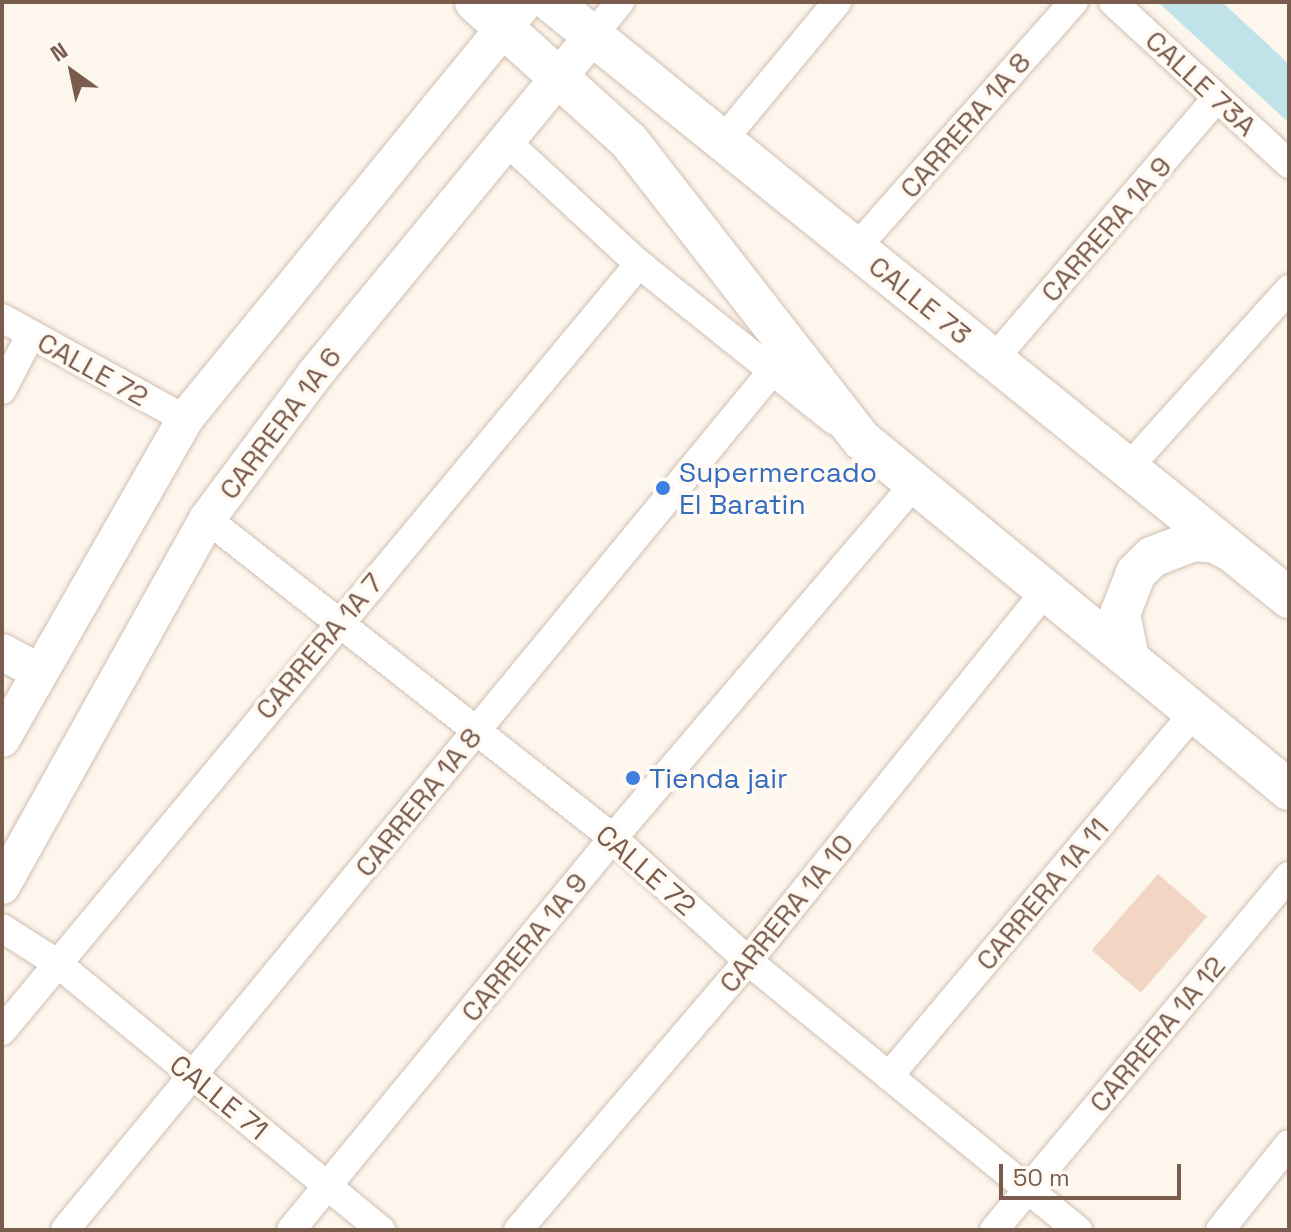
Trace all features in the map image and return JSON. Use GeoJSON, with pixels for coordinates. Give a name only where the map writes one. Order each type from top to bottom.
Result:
{"type":"FeatureCollection","features":[{"type":"Feature","properties":{"kind":"main road","name":"CALLE 73"},"geometry":{"type":"LineString","coordinates":[[551,2],[1289,597]]}},
{"type":"Feature","properties":{"kind":"main road"},"geometry":{"type":"LineString","coordinates":[[505,16],[555,72],[629,141],[862,440],[1289,790]]}},
{"type":"Feature","properties":{"kind":"main road"},"geometry":{"type":"LineString","coordinates":[[1129,658],[1121,637],[1125,593],[1152,557],[1193,541],[1215,543],[1234,553]]}},
{"type":"Feature","properties":{"kind":"street","name":"CARRERA 1A 6"},"geometry":{"type":"LineString","coordinates":[[2,886],[207,519],[315,374],[506,141],[587,31],[620,2]]}},
{"type":"Feature","properties":{"kind":"street"},"geometry":{"type":"LineString","coordinates":[[723,140],[837,2]]}},
{"type":"Feature","properties":{"kind":"street","name":"CARRERA 1A 8"},"geometry":{"type":"LineString","coordinates":[[856,248],[1074,2]]}},
{"type":"Feature","properties":{"kind":"street","name":"CALLE 73A"},"geometry":{"type":"LineString","coordinates":[[1113,2],[1289,164]]}},
{"type":"Feature","properties":{"kind":"street"},"geometry":{"type":"LineString","coordinates":[[2,739],[185,419],[505,16]]}},
{"type":"Feature","properties":{"kind":"street","name":"CARRERA 1A 9"},"geometry":{"type":"LineString","coordinates":[[994,359],[1217,98]]}},
{"type":"Feature","properties":{"kind":"street"},"geometry":{"type":"LineString","coordinates":[[506,141],[639,264],[770,374],[862,440]]}},
{"type":"Feature","properties":{"kind":"street","name":"CARRERA 1A 7"},"geometry":{"type":"LineString","coordinates":[[2,1031],[336,625],[639,264]]}},
{"type":"Feature","properties":{"kind":"street"},"geometry":{"type":"LineString","coordinates":[[1128,468],[1289,289]]}},
{"type":"Feature","properties":{"kind":"street","name":"CALLE 72"},"geometry":{"type":"LineString","coordinates":[[2,318],[185,419]]}},
{"type":"Feature","properties":{"kind":"street"},"geometry":{"type":"LineString","coordinates":[[2,390],[31,334]]}},
{"type":"Feature","properties":{"kind":"street","name":"CARRERA 1A 8"},"geometry":{"type":"LineString","coordinates":[[65,1230],[770,374]]}},
{"type":"Feature","properties":{"kind":"street","name":"CARRERA 1A 9"},"geometry":{"type":"LineString","coordinates":[[291,1230],[613,838],[915,483]]}},
{"type":"Feature","properties":{"kind":"street","name":"CALLE 72"},"geometry":{"type":"LineString","coordinates":[[207,519],[336,625],[613,838],[748,961],[1078,1230]]}},
{"type":"Feature","properties":{"kind":"street","name":"CARRERA 1A 10"},"geometry":{"type":"LineString","coordinates":[[518,1230],[748,961],[1046,590]]}},
{"type":"Feature","properties":{"kind":"street"},"geometry":{"type":"LineString","coordinates":[[2,652],[40,672]]}},
{"type":"Feature","properties":{"kind":"street","name":"CARRERA 1A 11"},"geometry":{"type":"LineString","coordinates":[[889,1076],[1194,712]]}},
{"type":"Feature","properties":{"kind":"street","name":"CARRERA 1A 12"},"geometry":{"type":"LineString","coordinates":[[994,1230],[1289,876]]}},
{"type":"Feature","properties":{"kind":"street","name":"CALLE 71"},"geometry":{"type":"LineString","coordinates":[[2,928],[57,963],[381,1230]]}},
{"type":"Feature","properties":{"kind":"street"},"geometry":{"type":"LineString","coordinates":[[1220,1230],[1289,1144]]}},
{"type":"Feature","properties":{"kind":"water"},"geometry":{"type":"Polygon","coordinates":[[[1158,2],[1222,2],[1289,64],[1289,123],[1158,2]]]}},
{"type":"Feature","properties":{"kind":"building"},"geometry":{"type":"Polygon","coordinates":[[[1158,874],[1207,917],[1141,993],[1092,950],[1158,874]]]}},
{"type":"Feature","properties":{"kind":"place","name":"Supermercado El Baratin"},"geometry":{"type":"Point","coordinates":[663,488]}},
{"type":"Feature","properties":{"kind":"place","name":"Tienda jair"},"geometry":{"type":"Point","coordinates":[633,778]}}]}
